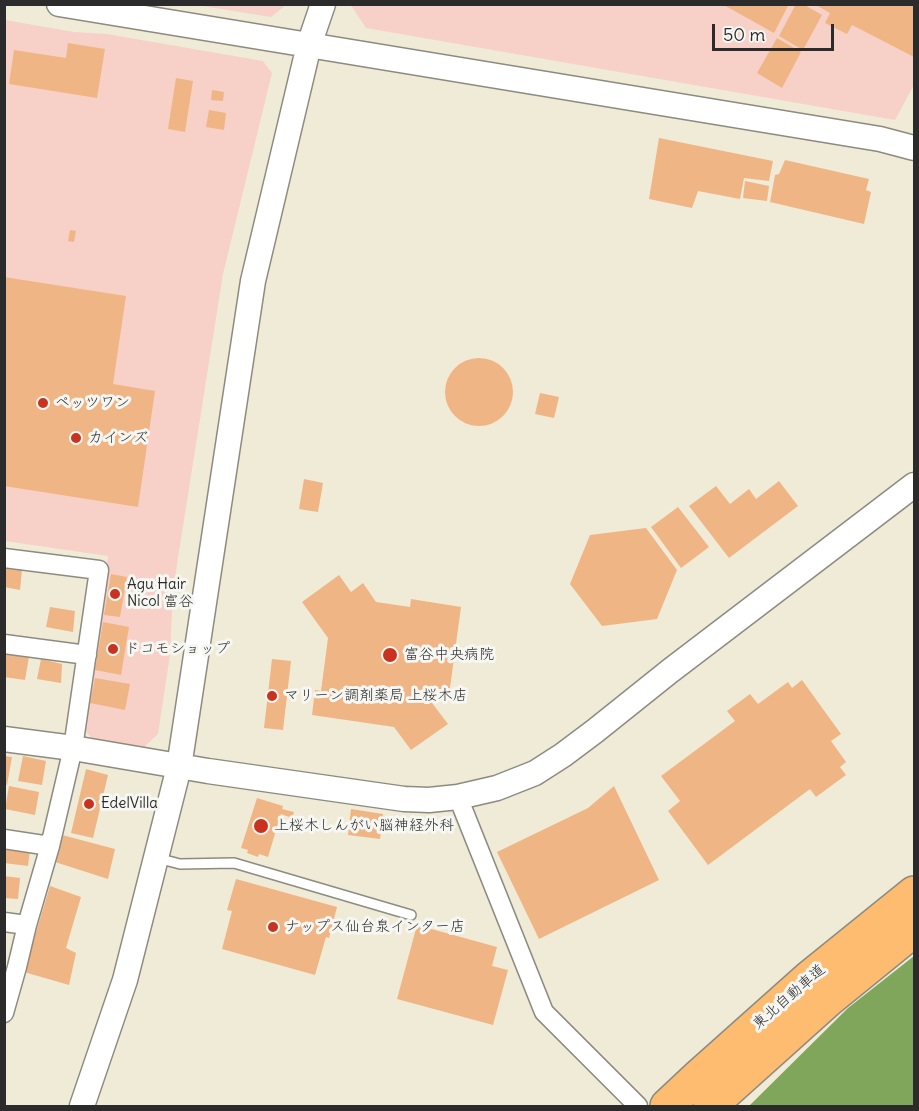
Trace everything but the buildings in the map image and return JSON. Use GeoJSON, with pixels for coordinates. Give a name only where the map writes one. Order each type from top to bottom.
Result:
{"type":"FeatureCollection","features":[{"type":"Feature","properties":{"kind":"highway","name":"東北自動車道"},"geometry":{"type":"LineString","coordinates":[[667,1107],[810,977],[915,893]]}},
{"type":"Feature","properties":{"kind":"highway","name":"東北自動車道"},"geometry":{"type":"LineString","coordinates":[[710,1107],[828,1000],[915,930]]}},
{"type":"Feature","properties":{"kind":"street"},"geometry":{"type":"LineString","coordinates":[[59,4],[880,140],[915,148]]}},
{"type":"Feature","properties":{"kind":"street"},"geometry":{"type":"LineString","coordinates":[[82,1107],[125,980],[179,767],[253,281],[309,45],[323,4]]}},
{"type":"Feature","properties":{"kind":"street"},"geometry":{"type":"LineString","coordinates":[[4,739],[405,799],[429,800],[458,797],[497,788],[535,773],[563,755],[915,485]]}},
{"type":"Feature","properties":{"kind":"street"},"geometry":{"type":"LineString","coordinates":[[4,558],[99,570],[73,748],[50,846],[5,1012]]}},
{"type":"Feature","properties":{"kind":"street"},"geometry":{"type":"LineString","coordinates":[[4,644],[87,656]]}},
{"type":"Feature","properties":{"kind":"street"},"geometry":{"type":"LineString","coordinates":[[458,797],[544,1012],[638,1107]]}},
{"type":"Feature","properties":{"kind":"street"},"geometry":{"type":"LineString","coordinates":[[4,839],[50,846]]}},
{"type":"Feature","properties":{"kind":"street"},"geometry":{"type":"LineString","coordinates":[[4,922],[27,925]]}},
{"type":"Feature","properties":{"kind":"lane"},"geometry":{"type":"LineString","coordinates":[[157,858],[180,864],[234,863],[411,915]]}},
{"type":"Feature","properties":{"kind":"shaded area"},"geometry":{"type":"Polygon","coordinates":[[[350,4],[914,5],[914,85],[895,120],[366,28],[350,4]]]}},
{"type":"Feature","properties":{"kind":"shaded area"},"geometry":{"type":"Polygon","coordinates":[[[196,5],[286,5],[271,17],[196,5]]]}},
{"type":"Feature","properties":{"kind":"shaded area"},"geometry":{"type":"Polygon","coordinates":[[[5,20],[74,32],[107,34],[263,61],[272,73],[223,274],[173,592],[170,655],[158,734],[144,747],[92,738],[84,730],[108,556],[5,541],[5,20]]]}},
{"type":"Feature","properties":{"kind":"green space"},"geometry":{"type":"Polygon","coordinates":[[[914,956],[914,1106],[749,1106],[848,1008],[914,956]]]}},
{"type":"Feature","properties":{"kind":"place","name":"ペッツワン"},"geometry":{"type":"Point","coordinates":[43,403]}},
{"type":"Feature","properties":{"kind":"place","name":"カインズ"},"geometry":{"type":"Point","coordinates":[76,438]}},
{"type":"Feature","properties":{"kind":"place","name":"Agu Hair Nicol 富谷"},"geometry":{"type":"Point","coordinates":[115,594]}},
{"type":"Feature","properties":{"kind":"place","name":"ドコモショップ"},"geometry":{"type":"Point","coordinates":[113,649]}},
{"type":"Feature","properties":{"kind":"place","name":"富谷中央病院"},"geometry":{"type":"Point","coordinates":[390,655]}},
{"type":"Feature","properties":{"kind":"place","name":"マリーン調剤薬局 上桜木店"},"geometry":{"type":"Point","coordinates":[272,696]}},
{"type":"Feature","properties":{"kind":"place","name":"EdelVilla"},"geometry":{"type":"Point","coordinates":[89,804]}},
{"type":"Feature","properties":{"kind":"place","name":"上桜木しんがい脳神経外科"},"geometry":{"type":"Point","coordinates":[261,826]}},
{"type":"Feature","properties":{"kind":"place","name":"ナップス仙台泉インター店"},"geometry":{"type":"Point","coordinates":[273,927]}}]}
